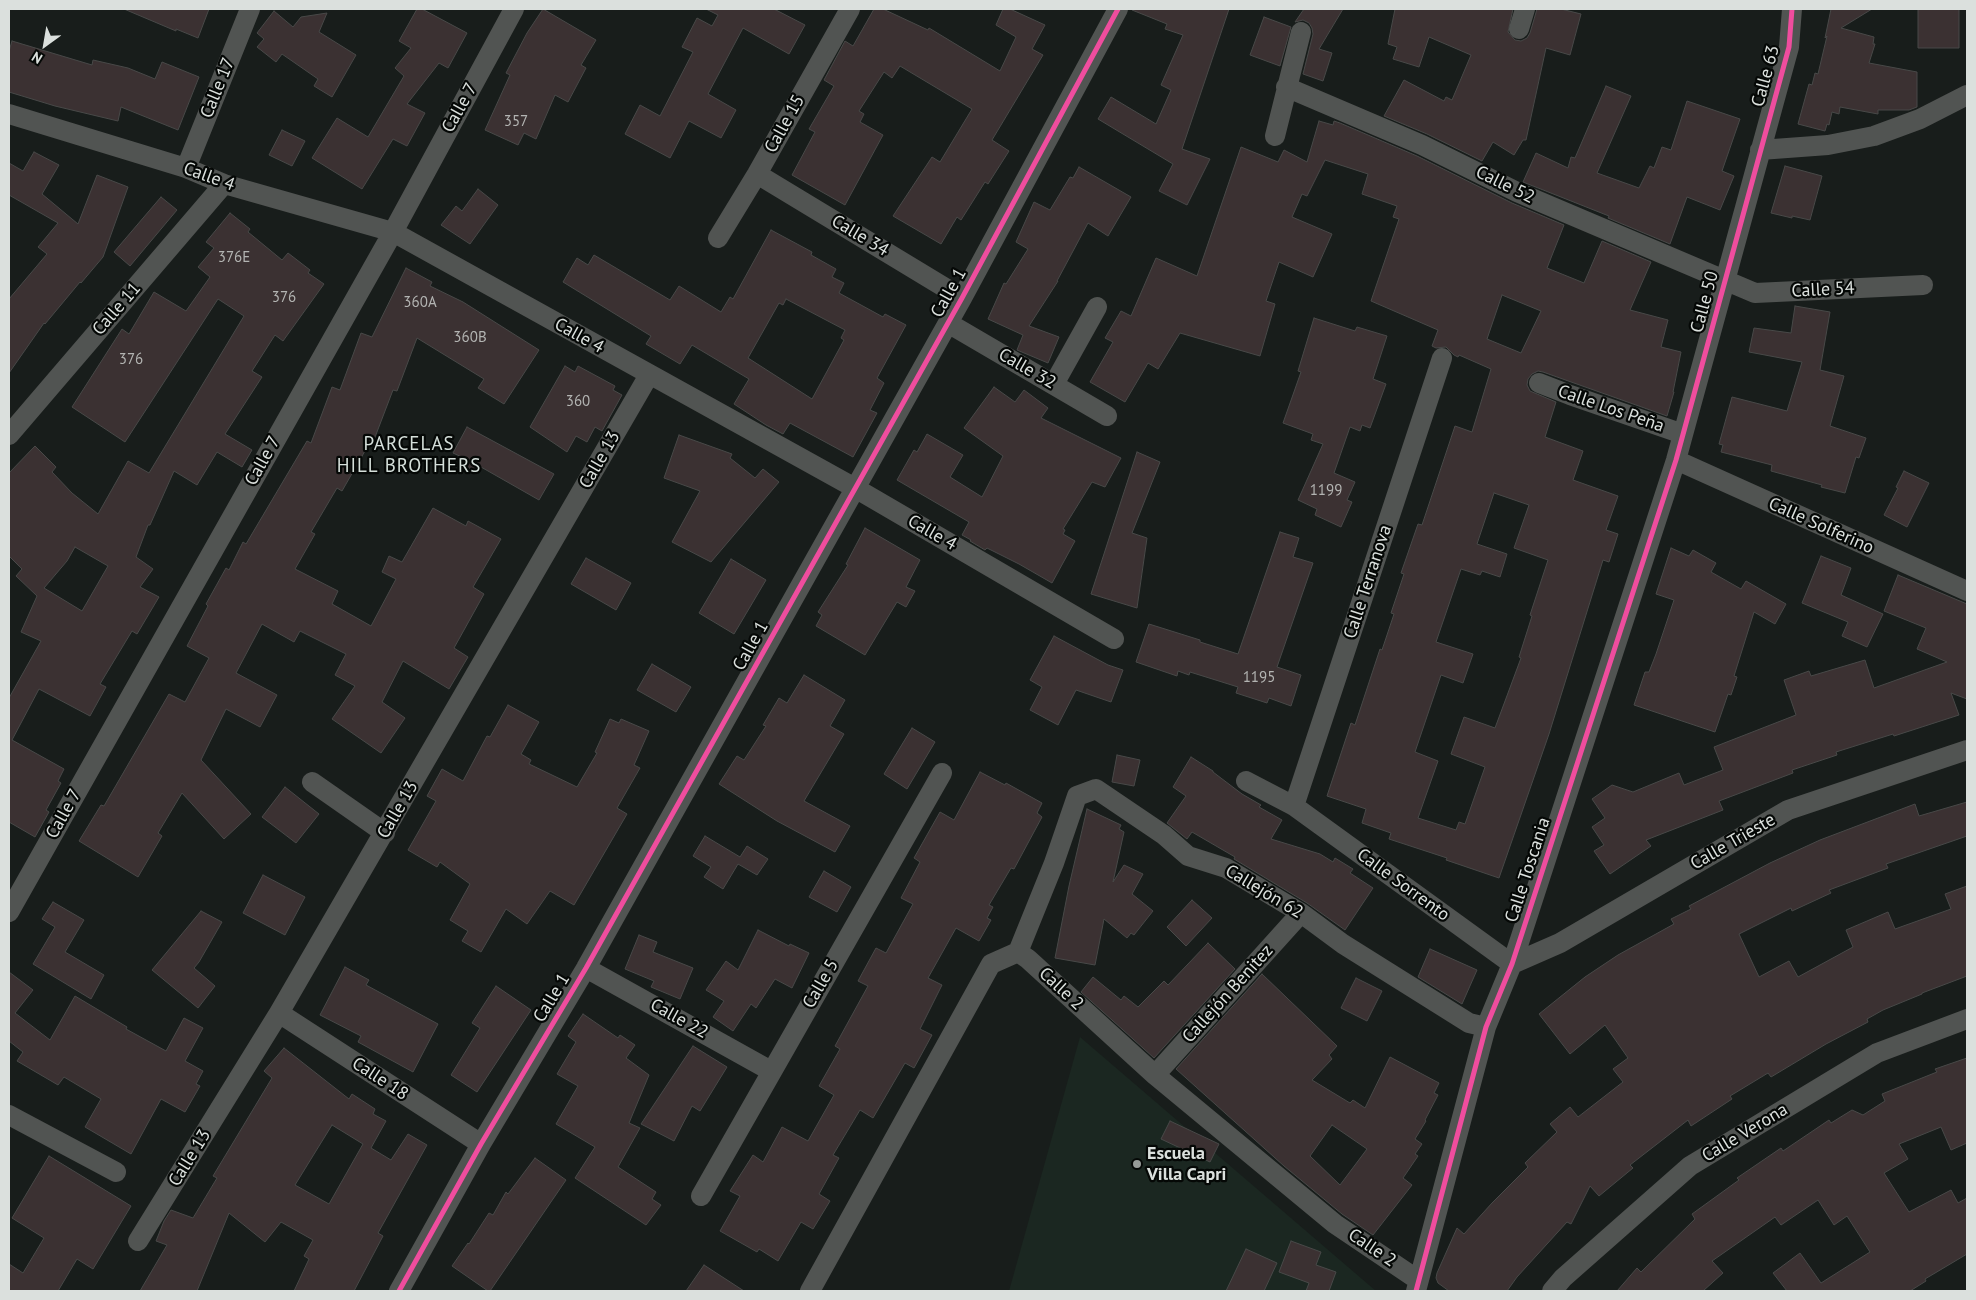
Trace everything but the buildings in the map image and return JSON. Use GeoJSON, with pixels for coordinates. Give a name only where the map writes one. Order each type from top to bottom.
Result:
{"type":"FeatureCollection","features":[{"type":"Feature","properties":{"kind":"street","name":"Calle 17"},"geometry":{"type":"LineString","coordinates":[[186,168],[250,9]]}},
{"type":"Feature","properties":{"kind":"street","name":"Calle 7"},"geometry":{"type":"LineString","coordinates":[[9,912],[392,232],[514,9]]}},
{"type":"Feature","properties":{"kind":"street","name":"Calle 15"},"geometry":{"type":"LineString","coordinates":[[718,238],[757,174],[850,9]]}},
{"type":"Feature","properties":{"kind":"street","name":"Calle 1"},"geometry":{"type":"LineString","coordinates":[[398,1291],[481,1144],[586,968],[962,298],[1118,9]]}},
{"type":"Feature","properties":{"kind":"street"},"geometry":{"type":"LineString","coordinates":[[1520,29],[1525,9]]}},
{"type":"Feature","properties":{"kind":"street","name":"Calle 63"},"geometry":{"type":"LineString","coordinates":[[1760,150],[1789,47],[1792,9]]}},
{"type":"Feature","properties":{"kind":"street"},"geometry":{"type":"LineString","coordinates":[[1275,136],[1300,32]]}},
{"type":"Feature","properties":{"kind":"street","name":"Calle 52"},"geometry":{"type":"LineString","coordinates":[[1286,87],[1422,144],[1517,192],[1724,282]]}},
{"type":"Feature","properties":{"kind":"street"},"geometry":{"type":"LineString","coordinates":[[1760,150],[1828,145],[1874,136],[1920,119],[1967,95]]}},
{"type":"Feature","properties":{"kind":"street","name":"Calle 4"},"geometry":{"type":"LineString","coordinates":[[9,114],[186,168],[224,184],[392,232],[854,488],[1114,639]]}},
{"type":"Feature","properties":{"kind":"street","name":"Calle 50"},"geometry":{"type":"LineString","coordinates":[[1676,460],[1760,150]]}},
{"type":"Feature","properties":{"kind":"street","name":"Calle 34"},"geometry":{"type":"LineString","coordinates":[[757,174],[962,298]]}},
{"type":"Feature","properties":{"kind":"street","name":"Calle 11"},"geometry":{"type":"LineString","coordinates":[[9,435],[224,184]]}},
{"type":"Feature","properties":{"kind":"street","name":"Calle 54"},"geometry":{"type":"LineString","coordinates":[[1724,282],[1755,293],[1923,286]]}},
{"type":"Feature","properties":{"kind":"street"},"geometry":{"type":"LineString","coordinates":[[1054,384],[1096,307]]}},
{"type":"Feature","properties":{"kind":"street","name":"Calle 32"},"geometry":{"type":"LineString","coordinates":[[948,323],[1107,416]]}},
{"type":"Feature","properties":{"kind":"street","name":"Calle Terranova"},"geometry":{"type":"LineString","coordinates":[[1294,806],[1442,358]]}},
{"type":"Feature","properties":{"kind":"street","name":"Calle 13"},"geometry":{"type":"LineString","coordinates":[[138,1241],[279,1013],[650,375]]}},
{"type":"Feature","properties":{"kind":"street","name":"Calle Los Peña"},"geometry":{"type":"LineString","coordinates":[[1539,383],[1683,434]]}},
{"type":"Feature","properties":{"kind":"street","name":"Calle Solferino"},"geometry":{"type":"LineString","coordinates":[[1676,460],[1967,591]]}},
{"type":"Feature","properties":{"kind":"street","name":"Calle Toscania"},"geometry":{"type":"LineString","coordinates":[[1417,1286],[1486,1027],[1512,964],[1676,460]]}},
{"type":"Feature","properties":{"kind":"street","name":"Calle Trieste"},"geometry":{"type":"LineString","coordinates":[[1512,964],[1560,943],[1788,810],[1967,750]]}},
{"type":"Feature","properties":{"kind":"street","name":"Calle 5"},"geometry":{"type":"LineString","coordinates":[[701,1196],[942,773]]}},
{"type":"Feature","properties":{"kind":"street","name":"Calle Sorrento"},"geometry":{"type":"LineString","coordinates":[[1246,781],[1294,806],[1512,964]]}},
{"type":"Feature","properties":{"kind":"street"},"geometry":{"type":"LineString","coordinates":[[312,782],[385,833]]}},
{"type":"Feature","properties":{"kind":"street","name":"Callejón 62"},"geometry":{"type":"LineString","coordinates":[[1018,952],[1054,863],[1077,796],[1096,789],[1164,835],[1188,856],[1226,868],[1301,913],[1343,944],[1469,1023],[1486,1027]]}},
{"type":"Feature","properties":{"kind":"street","name":"Callejón Benitez"},"geometry":{"type":"LineString","coordinates":[[1155,1075],[1301,913]]}},
{"type":"Feature","properties":{"kind":"street"},"geometry":{"type":"LineString","coordinates":[[810,1291],[991,964],[1018,952]]}},
{"type":"Feature","properties":{"kind":"street","name":"Calle 2"},"geometry":{"type":"LineString","coordinates":[[1018,952],[1155,1075],[1335,1224],[1417,1286]]}},
{"type":"Feature","properties":{"kind":"street","name":"Calle 22"},"geometry":{"type":"LineString","coordinates":[[586,968],[771,1071]]}},
{"type":"Feature","properties":{"kind":"street","name":"Calle 18"},"geometry":{"type":"LineString","coordinates":[[279,1013],[481,1144]]}},
{"type":"Feature","properties":{"kind":"street","name":"Calle Verona"},"geometry":{"type":"LineString","coordinates":[[1552,1291],[1563,1278],[1690,1166],[1876,1053],[1967,1019]]}},
{"type":"Feature","properties":{"kind":"street"},"geometry":{"type":"LineString","coordinates":[[9,1115],[116,1172]]}},
{"type":"Feature","properties":{"kind":"shaded area","name":"Escuela Villa Capri"},"geometry":{"type":"Polygon","coordinates":[[[1080,1037],[1376,1291],[1009,1291],[1080,1037]]]}},
{"type":"Feature","properties":{"kind":"cycle path"},"geometry":{"type":"LineString","coordinates":[[399,1291],[481,1144],[586,968],[962,298],[1118,9]]}},
{"type":"Feature","properties":{"kind":"cycle path"},"geometry":{"type":"LineString","coordinates":[[1416,1291],[1486,1027],[1512,964],[1676,460],[1789,47],[1792,9]]}},
{"type":"Feature","properties":{"kind":"place","name":"Escuela Villa Capri"},"geometry":{"type":"Point","coordinates":[1137,1164]}},
{"type":"Feature","properties":{"kind":"district","name":"PARCELAS HILL BROTHERS"},"geometry":{"type":"Point","coordinates":[409,456]}}]}
